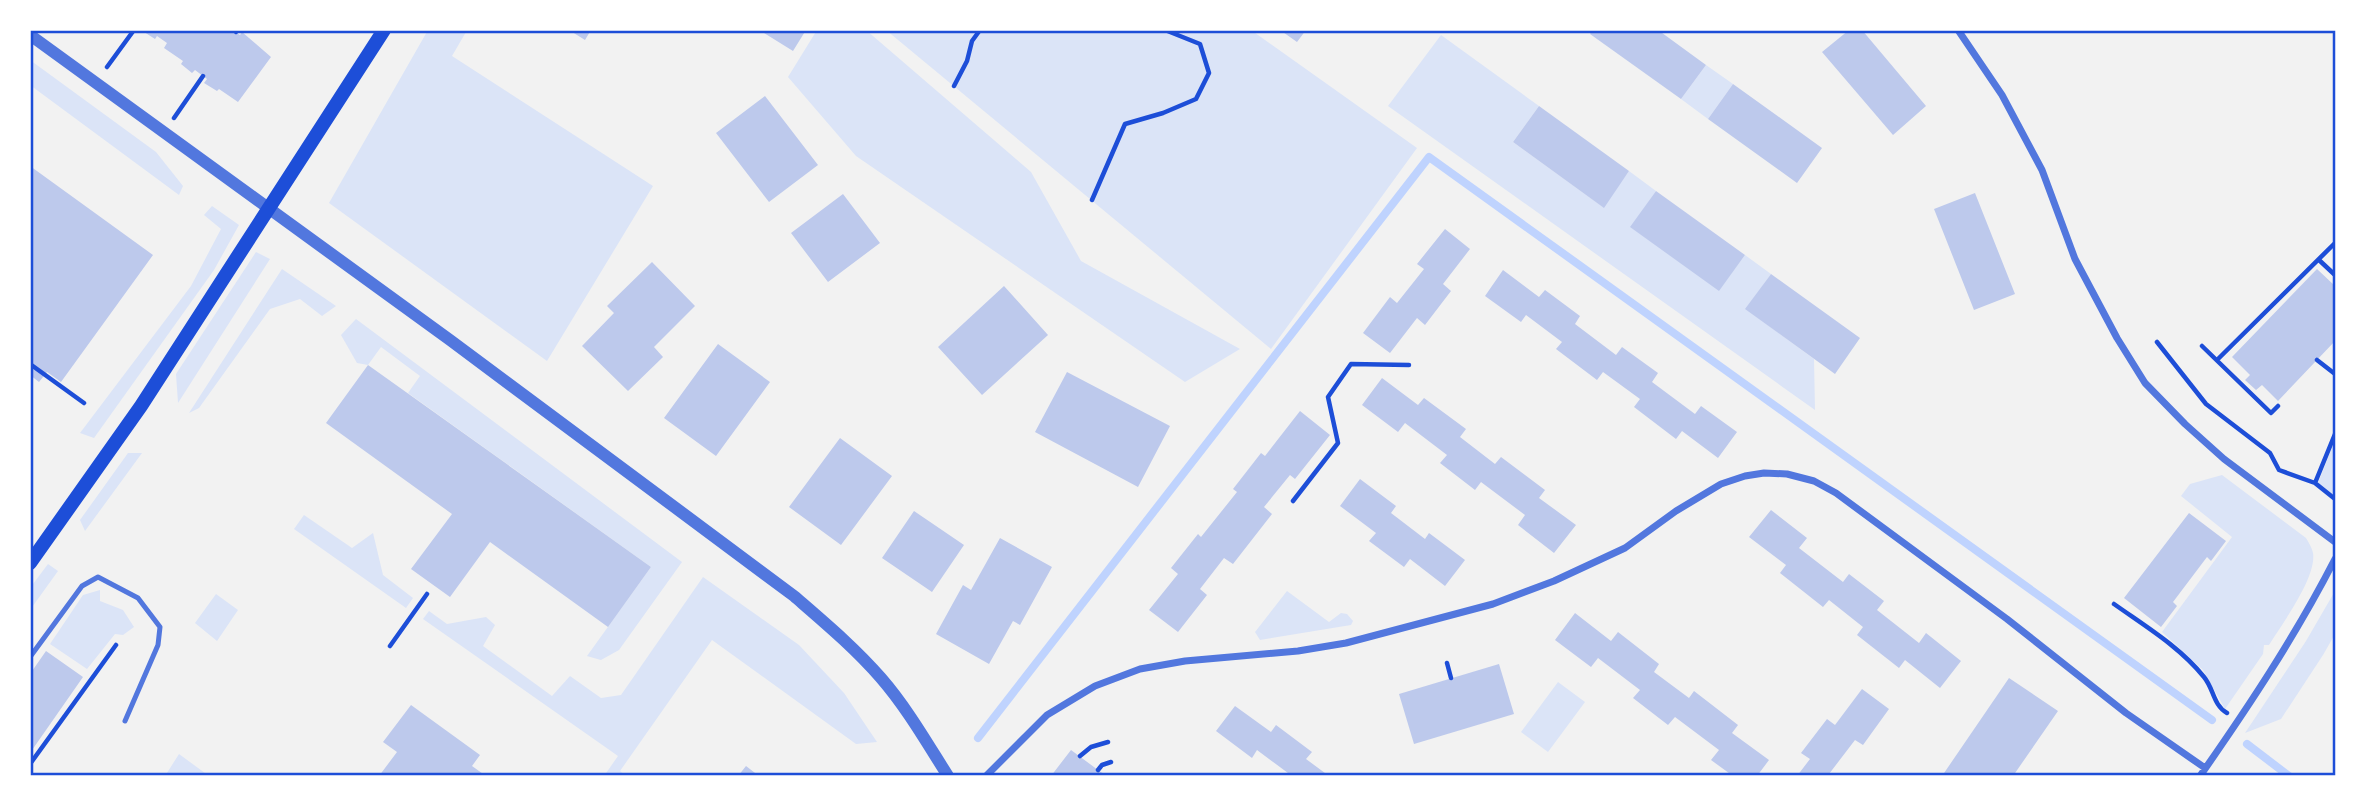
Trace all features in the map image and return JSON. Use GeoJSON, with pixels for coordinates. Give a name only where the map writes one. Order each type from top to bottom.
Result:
{"type":"FeatureCollection","features":[{"type":"Feature","properties":{"kind":"main road"},"geometry":{"type":"LineString","coordinates":[[30,563],[141,406],[384,30]]}},
{"type":"Feature","properties":{"kind":"street"},"geometry":{"type":"LineString","coordinates":[[1958,30],[2002,95],[2036,158],[2076,259],[2117,338],[2145,383],[2185,424],[2224,458],[2335,542]]}},
{"type":"Feature","properties":{"kind":"street"},"geometry":{"type":"LineString","coordinates":[[30,35],[450,340],[794,596],[839,635],[880,677],[904,708],[948,776]]}},
{"type":"Feature","properties":{"kind":"street"},"geometry":{"type":"LineString","coordinates":[[986,776],[1047,715],[1095,686],[1140,668],[1346,643],[1493,604],[1554,582],[1625,548],[1676,511],[1721,484],[1764,473],[1787,474],[1814,481],[1836,493],[2007,620],[2126,713],[2206,768]]}},
{"type":"Feature","properties":{"kind":"street"},"geometry":{"type":"LineString","coordinates":[[2200,776],[2305,618],[2335,559]]}},
{"type":"Feature","properties":{"kind":"lane"},"geometry":{"type":"LineString","coordinates":[[30,657],[82,586],[98,577],[138,598],[160,627],[158,645],[125,721]]}},
{"type":"Feature","properties":{"kind":"path"},"geometry":{"type":"LineString","coordinates":[[107,67],[134,30]]}},
{"type":"Feature","properties":{"kind":"path"},"geometry":{"type":"LineString","coordinates":[[954,86],[967,61],[972,41],[980,30]]}},
{"type":"Feature","properties":{"kind":"path"},"geometry":{"type":"LineString","coordinates":[[1092,200],[1125,124],[1163,113],[1196,99],[1209,73],[1200,44],[1166,30]]}},
{"type":"Feature","properties":{"kind":"path"},"geometry":{"type":"LineString","coordinates":[[174,118],[203,76]]}},
{"type":"Feature","properties":{"kind":"path"},"geometry":{"type":"LineString","coordinates":[[2217,360],[2335,243]]}},
{"type":"Feature","properties":{"kind":"path"},"geometry":{"type":"LineString","coordinates":[[2319,260],[2335,275]]}},
{"type":"Feature","properties":{"kind":"path"},"geometry":{"type":"LineString","coordinates":[[2157,342],[2206,404],[2270,453],[2279,470],[2315,483],[2335,499]]}},
{"type":"Feature","properties":{"kind":"path"},"geometry":{"type":"LineString","coordinates":[[2202,346],[2271,413],[2278,406]]}},
{"type":"Feature","properties":{"kind":"path"},"geometry":{"type":"LineString","coordinates":[[2317,360],[2335,374]]}},
{"type":"Feature","properties":{"kind":"path"},"geometry":{"type":"LineString","coordinates":[[30,364],[84,403]]}},
{"type":"Feature","properties":{"kind":"path"},"geometry":{"type":"LineString","coordinates":[[1293,501],[1338,443],[1328,397],[1351,364],[1409,365]]}},
{"type":"Feature","properties":{"kind":"path"},"geometry":{"type":"LineString","coordinates":[[2315,483],[2335,434]]}},
{"type":"Feature","properties":{"kind":"path"},"geometry":{"type":"LineString","coordinates":[[390,646],[427,594]]}},
{"type":"Feature","properties":{"kind":"path"},"geometry":{"type":"LineString","coordinates":[[2115,604],[2174,647],[2206,678],[2219,708],[2239,720]]}},
{"type":"Feature","properties":{"kind":"path"},"geometry":{"type":"LineString","coordinates":[[30,764],[116,645]]}},
{"type":"Feature","properties":{"kind":"path"},"geometry":{"type":"LineString","coordinates":[[1447,663],[1451,678]]}},
{"type":"Feature","properties":{"kind":"path"},"geometry":{"type":"LineString","coordinates":[[1080,756],[1091,747],[1108,742]]}},
{"type":"Feature","properties":{"kind":"path"},"geometry":{"type":"LineString","coordinates":[[1098,770],[1102,765],[1111,762]]}},
{"type":"Feature","properties":{"kind":"shaded area"},"geometry":{"type":"Polygon","coordinates":[[[428,30],[466,32],[452,56],[653,186],[547,361],[329,203],[428,30]]]}},
{"type":"Feature","properties":{"kind":"shaded area"},"geometry":{"type":"Polygon","coordinates":[[[817,30],[866,30],[1031,172],[1081,261],[1240,349],[1185,382],[856,156],[788,77],[817,30]]]}},
{"type":"Feature","properties":{"kind":"shaded area"},"geometry":{"type":"Polygon","coordinates":[[[886,30],[1251,30],[1417,148],[1271,349],[886,30]]]}},
{"type":"Feature","properties":{"kind":"shaded area"},"geometry":{"type":"Polygon","coordinates":[[[1441,35],[1539,106],[1513,142],[1603,207],[1629,171],[1656,191],[1631,227],[1719,290],[1745,255],[1771,274],[1746,309],[1814,359],[1815,410],[1388,106],[1441,35]]]}},
{"type":"Feature","properties":{"kind":"shaded area"},"geometry":{"type":"Polygon","coordinates":[[[30,60],[156,152],[183,186],[179,195],[30,85],[30,60]]]}},
{"type":"Feature","properties":{"kind":"shaded area"},"geometry":{"type":"Polygon","coordinates":[[[1706,65],[1733,84],[1708,119],[1681,99],[1706,65]]]}},
{"type":"Feature","properties":{"kind":"shaded area"},"geometry":{"type":"Polygon","coordinates":[[[212,206],[239,225],[214,270],[94,438],[80,433],[191,286],[221,229],[204,215],[212,206]]]}},
{"type":"Feature","properties":{"kind":"shaded area"},"geometry":{"type":"Polygon","coordinates":[[[256,252],[270,259],[178,403],[176,374],[256,252]]]}},
{"type":"Feature","properties":{"kind":"shaded area"},"geometry":{"type":"Polygon","coordinates":[[[282,269],[336,306],[322,316],[300,299],[270,309],[199,408],[189,413],[282,269]]]}},
{"type":"Feature","properties":{"kind":"shaded area"},"geometry":{"type":"Polygon","coordinates":[[[356,319],[682,562],[619,650],[601,660],[587,656],[651,567],[408,393],[420,376],[381,347],[368,365],[357,363],[341,335],[356,319]]]}},
{"type":"Feature","properties":{"kind":"shaded area"},"geometry":{"type":"Polygon","coordinates":[[[2335,440],[2335,496],[2318,483],[2335,440]]]}},
{"type":"Feature","properties":{"kind":"shaded area"},"geometry":{"type":"Polygon","coordinates":[[[128,453],[142,453],[85,531],[80,520],[128,453]]]}},
{"type":"Feature","properties":{"kind":"shaded area"},"geometry":{"type":"Polygon","coordinates":[[[2222,475],[2306,538],[2313,553],[2310,575],[2297,600],[2269,645],[2264,645],[2263,654],[2225,709],[2203,670],[2162,632],[2232,537],[2181,496],[2190,484],[2222,475]]]}},
{"type":"Feature","properties":{"kind":"shaded area"},"geometry":{"type":"Polygon","coordinates":[[[304,515],[352,548],[373,533],[383,575],[413,598],[406,608],[294,529],[304,515]]]}},
{"type":"Feature","properties":{"kind":"shaded area"},"geometry":{"type":"Polygon","coordinates":[[[48,564],[58,571],[30,610],[30,588],[48,564]]]}},
{"type":"Feature","properties":{"kind":"shaded area"},"geometry":{"type":"Polygon","coordinates":[[[703,577],[799,645],[844,693],[877,742],[856,744],[712,640],[620,771],[626,776],[604,776],[618,756],[423,619],[429,611],[447,624],[486,617],[495,625],[483,646],[552,696],[570,676],[601,698],[621,695],[703,577]]]}},
{"type":"Feature","properties":{"kind":"shaded area"},"geometry":{"type":"Polygon","coordinates":[[[100,590],[100,601],[123,610],[134,627],[123,635],[115,634],[87,669],[50,644],[83,595],[100,590]]]}},
{"type":"Feature","properties":{"kind":"shaded area"},"geometry":{"type":"Polygon","coordinates":[[[1287,591],[1329,622],[1341,613],[1347,614],[1353,621],[1351,625],[1260,640],[1255,632],[1287,591]]]}},
{"type":"Feature","properties":{"kind":"shaded area"},"geometry":{"type":"Polygon","coordinates":[[[2335,591],[2335,634],[2323,655],[2281,719],[2245,733],[2306,641],[2335,591]]]}},
{"type":"Feature","properties":{"kind":"shaded area"},"geometry":{"type":"Polygon","coordinates":[[[216,594],[238,610],[217,641],[195,623],[216,594]]]}},
{"type":"Feature","properties":{"kind":"shaded area"},"geometry":{"type":"Polygon","coordinates":[[[1558,682],[1585,702],[1548,752],[1521,732],[1558,682]]]}},
{"type":"Feature","properties":{"kind":"shaded area"},"geometry":{"type":"Polygon","coordinates":[[[179,754],[209,776],[165,776],[179,754]]]}},
{"type":"Feature","properties":{"kind":"building"},"geometry":{"type":"Polygon","coordinates":[[[141,30],[232,30],[240,35],[242,32],[271,57],[238,102],[204,83],[207,79],[195,70],[192,73],[181,64],[183,61],[164,48],[167,43],[141,30]]]}},
{"type":"Feature","properties":{"kind":"building"},"geometry":{"type":"Polygon","coordinates":[[[569,30],[591,30],[585,40],[569,30]]]}},
{"type":"Feature","properties":{"kind":"building"},"geometry":{"type":"Polygon","coordinates":[[[759,30],[806,30],[793,51],[759,30]]]}},
{"type":"Feature","properties":{"kind":"building"},"geometry":{"type":"Polygon","coordinates":[[[1280,30],[1306,30],[1297,42],[1280,30]]]}},
{"type":"Feature","properties":{"kind":"building"},"geometry":{"type":"Polygon","coordinates":[[[1593,30],[1658,30],[1706,65],[1681,99],[1590,34],[1593,30]]]}},
{"type":"Feature","properties":{"kind":"building"},"geometry":{"type":"Polygon","coordinates":[[[1849,30],[1862,30],[1926,106],[1893,135],[1822,52],[1849,30]]]}},
{"type":"Feature","properties":{"kind":"building"},"geometry":{"type":"Polygon","coordinates":[[[1733,84],[1822,148],[1797,183],[1708,119],[1733,84]]]}},
{"type":"Feature","properties":{"kind":"building"},"geometry":{"type":"Polygon","coordinates":[[[765,96],[818,165],[769,202],[716,133],[765,96]]]}},
{"type":"Feature","properties":{"kind":"building"},"geometry":{"type":"Polygon","coordinates":[[[1539,106],[1629,171],[1604,208],[1513,142],[1539,106]]]}},
{"type":"Feature","properties":{"kind":"building"},"geometry":{"type":"Polygon","coordinates":[[[30,166],[153,255],[61,382],[47,372],[39,382],[30,375],[30,166]]]}},
{"type":"Feature","properties":{"kind":"building"},"geometry":{"type":"Polygon","coordinates":[[[1656,191],[1745,255],[1719,291],[1630,227],[1656,191]]]}},
{"type":"Feature","properties":{"kind":"building"},"geometry":{"type":"Polygon","coordinates":[[[1975,193],[2015,294],[1974,310],[1934,209],[1975,193]]]}},
{"type":"Feature","properties":{"kind":"building"},"geometry":{"type":"Polygon","coordinates":[[[843,194],[880,243],[828,282],[791,233],[843,194]]]}},
{"type":"Feature","properties":{"kind":"building"},"geometry":{"type":"Polygon","coordinates":[[[1445,229],[1470,249],[1443,284],[1451,291],[1425,325],[1417,318],[1390,353],[1363,333],[1390,297],[1397,303],[1424,269],[1417,264],[1445,229]]]}},
{"type":"Feature","properties":{"kind":"building"},"geometry":{"type":"Polygon","coordinates":[[[652,262],[695,306],[654,347],[663,357],[628,391],[582,346],[614,313],[607,306],[652,262]]]}},
{"type":"Feature","properties":{"kind":"building"},"geometry":{"type":"Polygon","coordinates":[[[2317,269],[2335,286],[2335,341],[2278,401],[2262,385],[2256,390],[2245,380],[2250,375],[2232,357],[2317,269]]]}},
{"type":"Feature","properties":{"kind":"building"},"geometry":{"type":"Polygon","coordinates":[[[1503,270],[1539,297],[1545,290],[1580,316],[1575,324],[1616,355],[1622,347],[1658,373],[1652,382],[1695,414],[1701,406],[1737,432],[1718,458],[1682,431],[1676,439],[1634,407],[1640,399],[1603,372],[1597,380],[1556,349],[1562,342],[1526,315],[1521,322],[1485,296],[1503,270]]]}},
{"type":"Feature","properties":{"kind":"building"},"geometry":{"type":"Polygon","coordinates":[[[1771,274],[1860,338],[1835,374],[1745,309],[1771,274]]]}},
{"type":"Feature","properties":{"kind":"building"},"geometry":{"type":"Polygon","coordinates":[[[1004,286],[1048,335],[982,395],[938,347],[1004,286]]]}},
{"type":"Feature","properties":{"kind":"building"},"geometry":{"type":"Polygon","coordinates":[[[718,344],[770,382],[716,456],[664,418],[718,344]]]}},
{"type":"Feature","properties":{"kind":"building"},"geometry":{"type":"Polygon","coordinates":[[[368,365],[651,567],[608,627],[490,542],[450,597],[411,569],[452,514],[326,423],[368,365]]]}},
{"type":"Feature","properties":{"kind":"building"},"geometry":{"type":"Polygon","coordinates":[[[1067,372],[1170,426],[1138,487],[1035,432],[1067,372]]]}},
{"type":"Feature","properties":{"kind":"building"},"geometry":{"type":"Polygon","coordinates":[[[1382,378],[1418,405],[1424,398],[1466,429],[1460,437],[1495,464],[1501,457],[1545,490],[1539,498],[1576,525],[1554,553],[1518,525],[1525,515],[1481,482],[1475,490],[1440,463],[1447,455],[1405,423],[1398,432],[1362,405],[1382,378]]]}},
{"type":"Feature","properties":{"kind":"building"},"geometry":{"type":"Polygon","coordinates":[[[1300,411],[1330,435],[1295,479],[1290,475],[1264,507],[1272,514],[1233,564],[1224,558],[1200,589],[1207,595],[1178,632],[1149,610],[1178,574],[1171,568],[1198,534],[1201,537],[1237,492],[1233,489],[1261,453],[1265,456],[1300,411]]]}},
{"type":"Feature","properties":{"kind":"building"},"geometry":{"type":"Polygon","coordinates":[[[840,438],[892,476],[841,545],[789,507],[840,438]]]}},
{"type":"Feature","properties":{"kind":"building"},"geometry":{"type":"Polygon","coordinates":[[[1360,479],[1396,506],[1391,513],[1425,539],[1429,533],[1465,560],[1445,586],[1410,559],[1404,567],[1369,541],[1376,533],[1340,506],[1360,479]]]}},
{"type":"Feature","properties":{"kind":"building"},"geometry":{"type":"Polygon","coordinates":[[[1771,510],[1807,538],[1799,548],[1843,582],[1849,574],[1884,601],[1877,610],[1919,643],[1926,633],[1961,661],[1940,688],[1905,660],[1899,668],[1857,635],[1863,627],[1829,600],[1823,607],[1780,573],[1786,565],[1749,537],[1771,510]]]}},
{"type":"Feature","properties":{"kind":"building"},"geometry":{"type":"Polygon","coordinates":[[[914,511],[964,545],[932,592],[882,558],[914,511]]]}},
{"type":"Feature","properties":{"kind":"building"},"geometry":{"type":"Polygon","coordinates":[[[2189,513],[2226,541],[2211,561],[2207,557],[2173,602],[2177,606],[2161,627],[2124,598],[2189,513]]]}},
{"type":"Feature","properties":{"kind":"building"},"geometry":{"type":"Polygon","coordinates":[[[1000,538],[1052,567],[1020,625],[1013,621],[989,664],[936,634],[963,585],[971,590],[1000,538]]]}},
{"type":"Feature","properties":{"kind":"building"},"geometry":{"type":"Polygon","coordinates":[[[1575,613],[1611,641],[1618,632],[1659,664],[1654,672],[1689,698],[1694,691],[1738,725],[1732,733],[1769,760],[1757,776],[1733,776],[1711,760],[1719,750],[1675,717],[1668,725],[1633,698],[1640,690],[1598,658],[1591,667],[1555,640],[1575,613]]]}},
{"type":"Feature","properties":{"kind":"building"},"geometry":{"type":"Polygon","coordinates":[[[46,651],[83,677],[30,753],[30,674],[46,651]]]}},
{"type":"Feature","properties":{"kind":"building"},"geometry":{"type":"Polygon","coordinates":[[[1499,664],[1514,714],[1414,744],[1399,694],[1499,664]]]}},
{"type":"Feature","properties":{"kind":"building"},"geometry":{"type":"Polygon","coordinates":[[[2009,678],[2058,711],[2013,776],[1942,776],[2009,678]]]}},
{"type":"Feature","properties":{"kind":"building"},"geometry":{"type":"Polygon","coordinates":[[[1862,689],[1889,709],[1863,745],[1855,740],[1829,774],[1833,776],[1797,776],[1810,759],[1801,753],[1827,719],[1835,725],[1862,689]]]}},
{"type":"Feature","properties":{"kind":"building"},"geometry":{"type":"Polygon","coordinates":[[[411,705],[480,755],[472,766],[486,776],[379,776],[397,752],[383,742],[411,705]]]}},
{"type":"Feature","properties":{"kind":"building"},"geometry":{"type":"Polygon","coordinates":[[[1235,706],[1271,732],[1276,725],[1312,752],[1306,759],[1329,776],[1292,776],[1257,750],[1252,758],[1216,731],[1235,706]]]}},
{"type":"Feature","properties":{"kind":"building"},"geometry":{"type":"Polygon","coordinates":[[[1071,750],[1098,770],[1107,776],[1051,776],[1071,750]]]}},
{"type":"Feature","properties":{"kind":"building"},"geometry":{"type":"Polygon","coordinates":[[[746,766],[759,776],[738,776],[746,766]]]}},
{"type":"Feature","properties":{"kind":"waterway"},"geometry":{"type":"LineString","coordinates":[[978,738],[1429,157],[2212,720]]}},
{"type":"Feature","properties":{"kind":"waterway"},"geometry":{"type":"LineString","coordinates":[[2247,744],[2289,776]]}}]}
